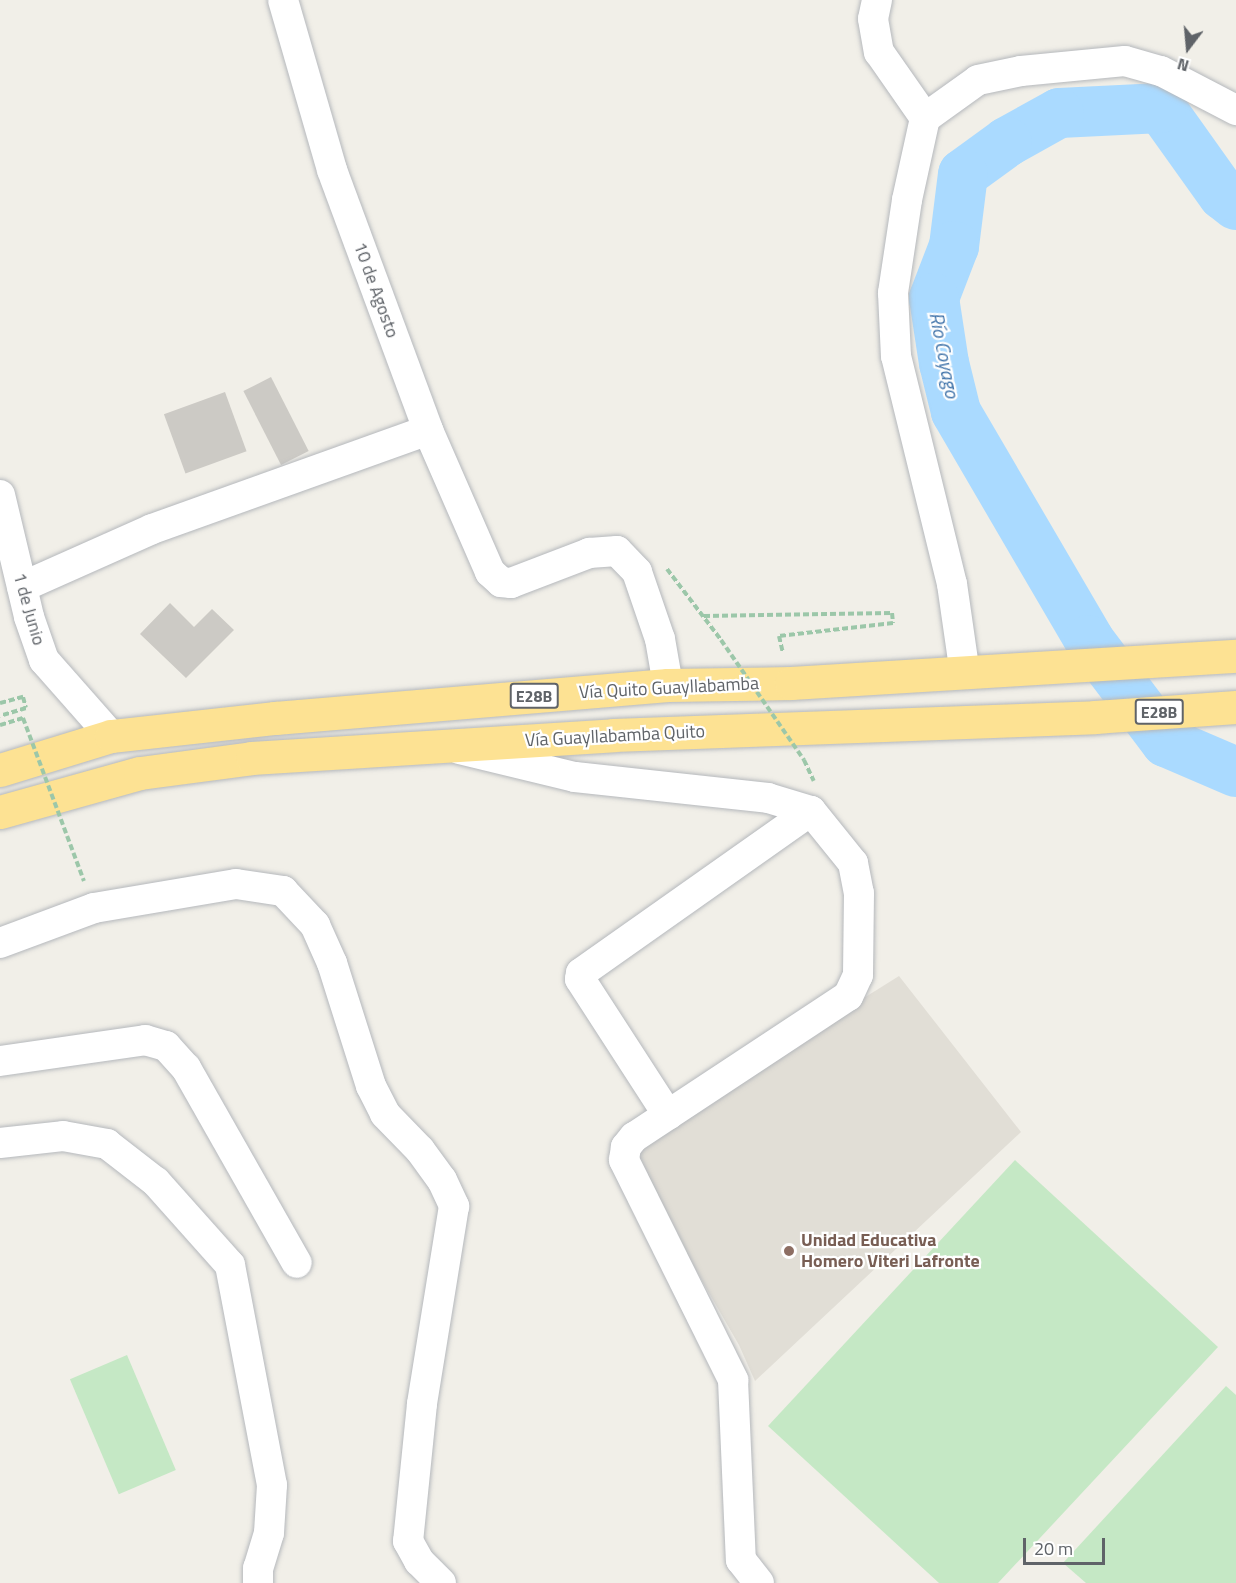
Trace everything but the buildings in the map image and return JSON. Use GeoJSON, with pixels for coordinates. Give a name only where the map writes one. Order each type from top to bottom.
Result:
{"type":"FeatureCollection","features":[{"type":"Feature","properties":{"kind":"highway","name":"Vía Quito Guayllabamba"},"geometry":{"type":"LineString","coordinates":[[0,770],[111,736],[275,718],[668,685],[791,684],[965,674],[1073,664],[1236,656]]}},
{"type":"Feature","properties":{"kind":"highway","name":"Vía Guayllabamba Quito"},"geometry":{"type":"LineString","coordinates":[[0,812],[140,773],[190,765],[614,735],[1095,717],[1230,707]]}},
{"type":"Feature","properties":{"kind":"street","name":"10 de Agosto"},"geometry":{"type":"LineString","coordinates":[[283,0],[332,170],[428,430],[490,572],[501,582],[511,583],[582,556],[617,551],[637,572],[660,639],[668,685]]}},
{"type":"Feature","properties":{"kind":"street"},"geometry":{"type":"LineString","coordinates":[[877,0],[873,19],[879,52],[925,118]]}},
{"type":"Feature","properties":{"kind":"street"},"geometry":{"type":"LineString","coordinates":[[965,674],[952,584],[896,356],[893,292],[907,200],[925,118],[978,80],[1125,61],[1161,70],[1236,110]]}},
{"type":"Feature","properties":{"kind":"street"},"geometry":{"type":"LineString","coordinates":[[22,587],[152,529],[428,430]]}},
{"type":"Feature","properties":{"kind":"street","name":"1 de Junio"},"geometry":{"type":"LineString","coordinates":[[0,495],[22,587],[44,660],[111,736]]}},
{"type":"Feature","properties":{"kind":"street"},"geometry":{"type":"LineString","coordinates":[[445,746],[575,777],[726,791],[810,811],[853,863],[859,893],[858,975],[848,996],[634,1137],[626,1147],[624,1160],[733,1380],[741,1560],[759,1583]]}},
{"type":"Feature","properties":{"kind":"street"},"geometry":{"type":"LineString","coordinates":[[668,1115],[580,979],[581,973],[810,811]]}},
{"type":"Feature","properties":{"kind":"street"},"geometry":{"type":"LineString","coordinates":[[0,943],[94,908],[236,884],[282,891],[315,925],[332,963],[375,1096],[385,1114],[420,1150],[442,1180],[454,1206],[422,1404],[408,1541],[419,1561],[441,1583]]}},
{"type":"Feature","properties":{"kind":"street"},"geometry":{"type":"LineString","coordinates":[[0,1061],[145,1040],[166,1046],[186,1068],[297,1263]]}},
{"type":"Feature","properties":{"kind":"street"},"geometry":{"type":"LineString","coordinates":[[0,1143],[63,1136],[107,1144],[156,1182],[230,1265],[272,1485],[269,1533],[258,1568],[258,1583]]}},
{"type":"Feature","properties":{"kind":"path"},"geometry":{"type":"LineString","coordinates":[[704,616],[892,613],[893,623],[779,636],[791,684]]}},
{"type":"Feature","properties":{"kind":"path"},"geometry":{"type":"LineString","coordinates":[[721,640],[804,760]]}},
{"type":"Feature","properties":{"kind":"path"},"geometry":{"type":"LineString","coordinates":[[0,703],[23,697],[26,708],[0,716]]}},
{"type":"Feature","properties":{"kind":"path"},"geometry":{"type":"LineString","coordinates":[[0,725],[23,718],[84,881]]}},
{"type":"Feature","properties":{"kind":"shaded area","name":"Unidad Educativa Homero Viteri Lafronte"},"geometry":{"type":"Polygon","coordinates":[[[899,976],[1021,1132],[755,1381],[739,1345],[630,1156],[637,1140],[899,976]]]}},
{"type":"Feature","properties":{"kind":"green space"},"geometry":{"type":"Polygon","coordinates":[[[1015,1160],[1218,1347],[998,1583],[939,1583],[768,1426],[1015,1160]]]}},
{"type":"Feature","properties":{"kind":"green space"},"geometry":{"type":"Polygon","coordinates":[[[127,1355],[176,1470],[119,1494],[70,1379],[127,1355]]]}},
{"type":"Feature","properties":{"kind":"green space"},"geometry":{"type":"Polygon","coordinates":[[[1226,1386],[1236,1395],[1236,1583],[1086,1583],[1063,1563],[1226,1386]]]}},
{"type":"Feature","properties":{"kind":"waterway","name":"Río Coyago"},"geometry":{"type":"LineString","coordinates":[[1236,205],[1223,195],[1161,108],[1059,113],[1007,142],[963,174],[954,246],[934,298],[944,363],[956,412],[1089,640],[1166,742],[1236,772]]}},
{"type":"Feature","properties":{"kind":"place","name":"Unidad Educativa Homero Viteri Lafronte"},"geometry":{"type":"Point","coordinates":[789,1251]}}]}
